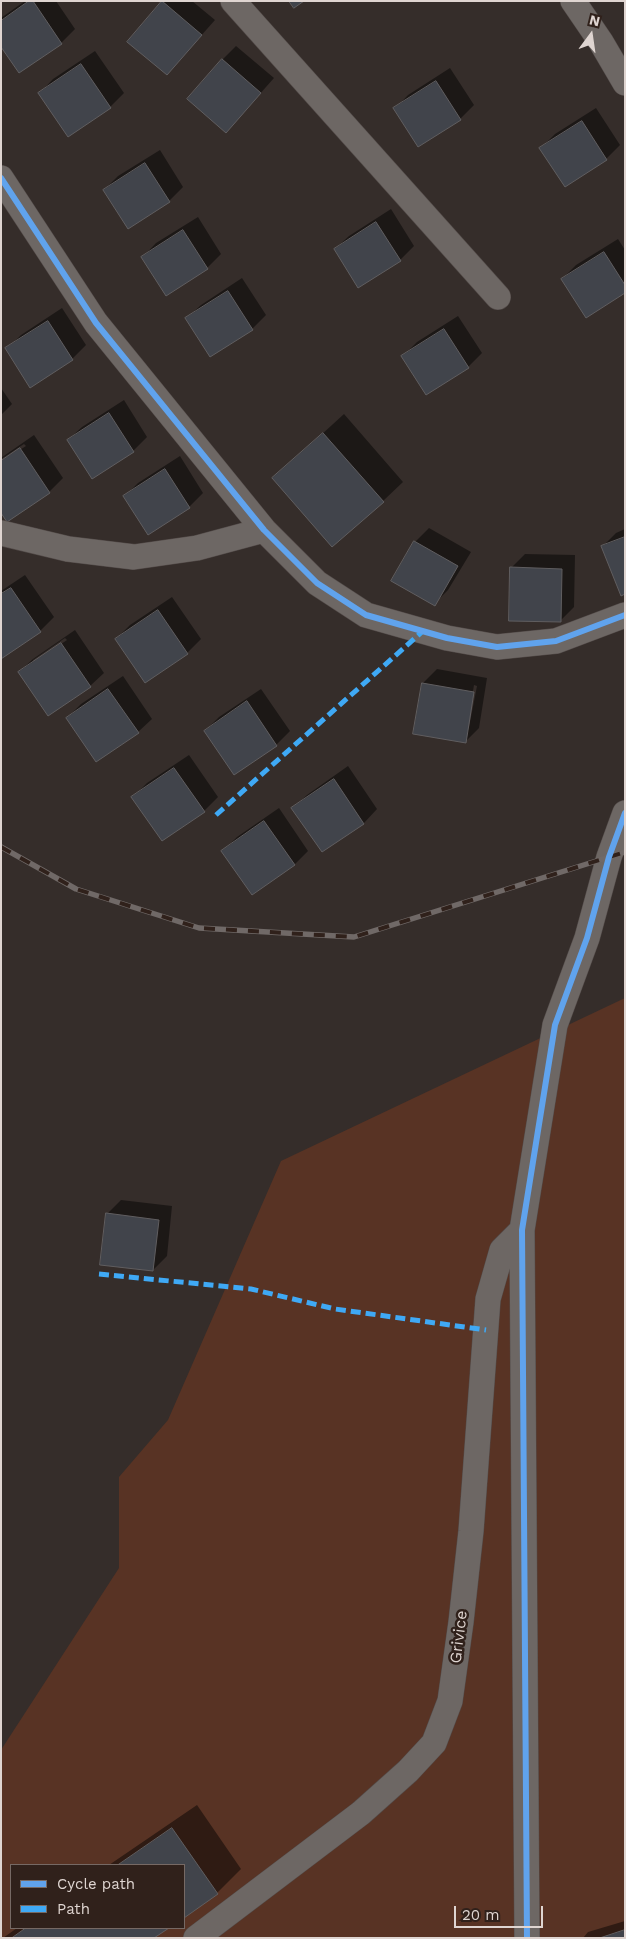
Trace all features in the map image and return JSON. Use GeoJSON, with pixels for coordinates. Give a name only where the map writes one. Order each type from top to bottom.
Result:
{"type":"FeatureCollection","features":[{"type":"Feature","properties":{"kind":"street"},"geometry":{"type":"LineString","coordinates":[[233,1],[498,297]]}},
{"type":"Feature","properties":{"kind":"street"},"geometry":{"type":"LineString","coordinates":[[573,1],[601,42],[625,83]]}},
{"type":"Feature","properties":{"kind":"street"},"geometry":{"type":"LineString","coordinates":[[1,178],[96,323],[264,530],[317,583],[366,615],[447,638],[497,647],[556,641],[625,615]]}},
{"type":"Feature","properties":{"kind":"street"},"geometry":{"type":"LineString","coordinates":[[1,533],[68,549],[134,557],[197,548],[264,530]]}},
{"type":"Feature","properties":{"kind":"street"},"geometry":{"type":"LineString","coordinates":[[527,1938],[522,1230],[555,1025],[587,938],[609,857],[625,813]]}},
{"type":"Feature","properties":{"kind":"street","name":"Grivice"},"geometry":{"type":"LineString","coordinates":[[196,1938],[361,1813],[408,1771],[434,1743],[450,1701],[462,1622],[471,1531],[488,1300],[502,1250],[522,1230]]}},
{"type":"Feature","properties":{"kind":"shaded area"},"geometry":{"type":"Polygon","coordinates":[[[625,998],[625,1938],[1,1938],[1,1750],[119,1568],[119,1477],[168,1420],[281,1161],[625,998]]]}},
{"type":"Feature","properties":{"kind":"building"},"geometry":{"type":"Polygon","coordinates":[[[29,1],[33,1],[62,44],[19,73],[1,47],[1,21],[29,1]]]}},
{"type":"Feature","properties":{"kind":"building"},"geometry":{"type":"Polygon","coordinates":[[[162,1],[202,35],[167,75],[127,42],[162,1]]]}},
{"type":"Feature","properties":{"kind":"building"},"geometry":{"type":"Polygon","coordinates":[[[289,1],[304,1],[294,8],[289,1]]]}},
{"type":"Feature","properties":{"kind":"building"},"geometry":{"type":"Polygon","coordinates":[[[222,59],[261,93],[226,133],[187,99],[222,59]]]}},
{"type":"Feature","properties":{"kind":"building"},"geometry":{"type":"Polygon","coordinates":[[[81,64],[111,108],[68,137],[38,93],[81,64]]]}},
{"type":"Feature","properties":{"kind":"building"},"geometry":{"type":"Polygon","coordinates":[[[436,81],[461,120],[418,147],[393,108],[436,81]]]}},
{"type":"Feature","properties":{"kind":"building"},"geometry":{"type":"Polygon","coordinates":[[[582,121],[607,160],[565,187],[539,148],[582,121]]]}},
{"type":"Feature","properties":{"kind":"building"},"geometry":{"type":"Polygon","coordinates":[[[145,163],[170,202],[128,229],[103,190],[145,163]]]}},
{"type":"Feature","properties":{"kind":"building"},"geometry":{"type":"Polygon","coordinates":[[[376,222],[401,261],[358,288],[334,249],[376,222]]]}},
{"type":"Feature","properties":{"kind":"building"},"geometry":{"type":"Polygon","coordinates":[[[183,230],[208,269],[166,296],[141,257],[183,230]]]}},
{"type":"Feature","properties":{"kind":"building"},"geometry":{"type":"Polygon","coordinates":[[[604,252],[625,285],[625,293],[586,318],[561,279],[604,252]]]}},
{"type":"Feature","properties":{"kind":"building"},"geometry":{"type":"Polygon","coordinates":[[[228,291],[253,330],[210,357],[185,318],[228,291]]]}},
{"type":"Feature","properties":{"kind":"building"},"geometry":{"type":"Polygon","coordinates":[[[48,321],[73,360],[30,388],[5,348],[48,321]]]}},
{"type":"Feature","properties":{"kind":"building"},"geometry":{"type":"Polygon","coordinates":[[[444,329],[469,368],[426,395],[401,356],[444,329]]]}},
{"type":"Feature","properties":{"kind":"building"},"geometry":{"type":"Polygon","coordinates":[[[109,413],[134,452],[92,479],[67,440],[109,413]]]}},
{"type":"Feature","properties":{"kind":"building"},"geometry":{"type":"Polygon","coordinates":[[[323,433],[384,502],[332,547],[272,478],[323,433]]]}},
{"type":"Feature","properties":{"kind":"building"},"geometry":{"type":"Polygon","coordinates":[[[20,448],[50,493],[7,522],[1,513],[1,461],[20,448]]]}},
{"type":"Feature","properties":{"kind":"building"},"geometry":{"type":"Polygon","coordinates":[[[165,469],[190,508],[148,535],[123,496],[165,469]]]}},
{"type":"Feature","properties":{"kind":"building"},"geometry":{"type":"Polygon","coordinates":[[[625,537],[625,594],[621,596],[601,546],[625,537]]]}},
{"type":"Feature","properties":{"kind":"building"},"geometry":{"type":"Polygon","coordinates":[[[414,541],[458,566],[435,606],[391,581],[414,541]]]}},
{"type":"Feature","properties":{"kind":"building"},"geometry":{"type":"Polygon","coordinates":[[[510,567],[562,569],[561,622],[509,621],[510,567]]]}},
{"type":"Feature","properties":{"kind":"building"},"geometry":{"type":"Polygon","coordinates":[[[11,588],[41,632],[1,659],[1,594],[11,588]]]}},
{"type":"Feature","properties":{"kind":"building"},"geometry":{"type":"Polygon","coordinates":[[[158,610],[188,654],[145,683],[115,639],[158,610]]]}},
{"type":"Feature","properties":{"kind":"building"},"geometry":{"type":"Polygon","coordinates":[[[61,643],[91,687],[48,716],[18,672],[61,643]]]}},
{"type":"Feature","properties":{"kind":"building"},"geometry":{"type":"Polygon","coordinates":[[[422,683],[474,692],[466,743],[413,734],[422,683]]]}},
{"type":"Feature","properties":{"kind":"building"},"geometry":{"type":"Polygon","coordinates":[[[108,689],[139,733],[96,762],[66,718],[108,689]]]}},
{"type":"Feature","properties":{"kind":"building"},"geometry":{"type":"Polygon","coordinates":[[[247,701],[277,746],[234,775],[204,731],[247,701]]]}},
{"type":"Feature","properties":{"kind":"building"},"geometry":{"type":"Polygon","coordinates":[[[174,768],[205,812],[162,841],[131,797],[174,768]]]}},
{"type":"Feature","properties":{"kind":"building"},"geometry":{"type":"Polygon","coordinates":[[[334,779],[364,824],[322,852],[291,808],[334,779]]]}},
{"type":"Feature","properties":{"kind":"building"},"geometry":{"type":"Polygon","coordinates":[[[264,821],[295,865],[252,895],[221,851],[264,821]]]}},
{"type":"Feature","properties":{"kind":"building"},"geometry":{"type":"Polygon","coordinates":[[[106,1213],[159,1220],[153,1271],[100,1265],[106,1213]]]}},
{"type":"Feature","properties":{"kind":"building"},"geometry":{"type":"Polygon","coordinates":[[[172,1828],[218,1894],[185,1917],[185,1864],[119,1864],[172,1828]]]}},
{"type":"Feature","properties":{"kind":"building"},"geometry":{"type":"Polygon","coordinates":[[[25,1929],[168,1929],[154,1938],[12,1938],[25,1929]]]}},
{"type":"Feature","properties":{"kind":"building"},"geometry":{"type":"Polygon","coordinates":[[[625,1930],[625,1938],[600,1938],[625,1930]]]}},
{"type":"Feature","properties":{"kind":"railway"},"geometry":{"type":"LineString","coordinates":[[1,847],[76,889],[199,928],[354,937],[625,852]]}},
{"type":"Feature","properties":{"kind":"marked path"},"geometry":{"type":"LineString","coordinates":[[216,815],[423,631]]}},
{"type":"Feature","properties":{"kind":"marked path"},"geometry":{"type":"LineString","coordinates":[[99,1274],[251,1289],[335,1309],[486,1330]]}},
{"type":"Feature","properties":{"kind":"cycle path"},"geometry":{"type":"LineString","coordinates":[[1,178],[96,323],[264,530],[317,583],[366,615],[447,638],[497,647],[556,641],[625,615]]}},
{"type":"Feature","properties":{"kind":"cycle path"},"geometry":{"type":"LineString","coordinates":[[527,1938],[522,1230],[555,1025],[587,938],[609,857],[625,813]]}}]}
